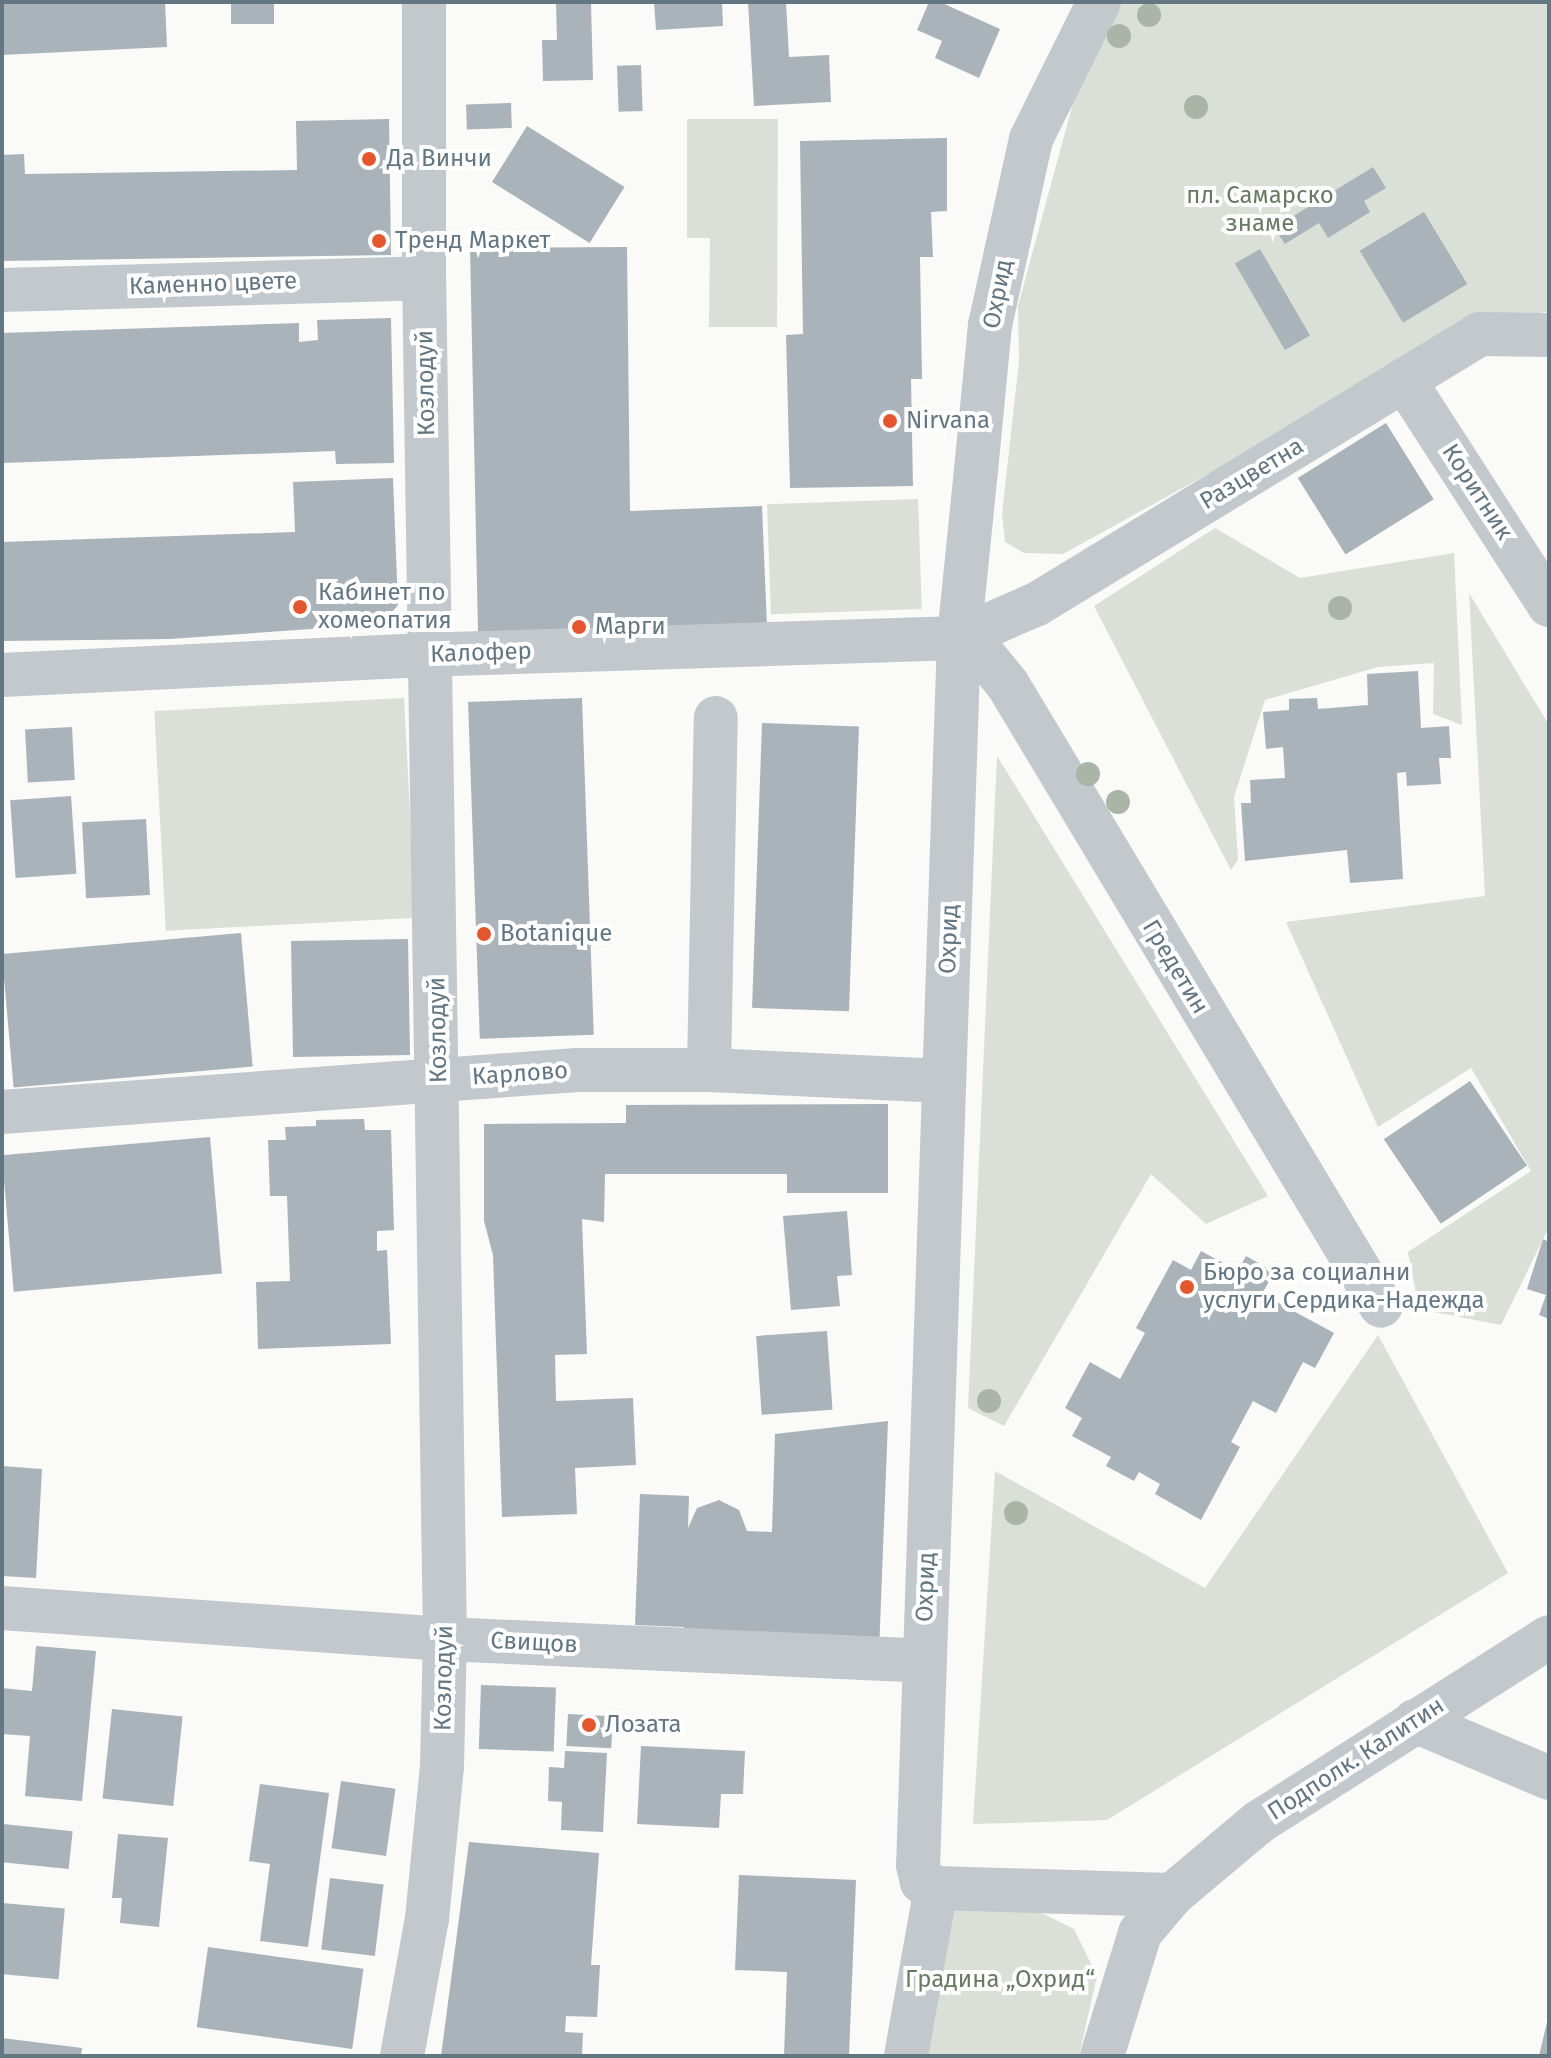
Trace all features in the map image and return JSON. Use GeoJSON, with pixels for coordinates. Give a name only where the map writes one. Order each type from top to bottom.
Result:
{"type":"FeatureCollection","features":[{"type":"Feature","properties":{"kind":"street","name":"Козлодуй"},"geometry":{"type":"LineString","coordinates":[[402,2056],[428,1904],[442,1767],[445,1639],[439,1079],[424,278],[424,2]]}},
{"type":"Feature","properties":{"kind":"street","name":"Охрид"},"geometry":{"type":"LineString","coordinates":[[936,1888],[922,1882],[918,1865],[959,638],[990,325],[1031,139],[1099,2]]}},
{"type":"Feature","properties":{"kind":"street","name":"Каменно цвете"},"geometry":{"type":"LineString","coordinates":[[2,290],[424,278]]}},
{"type":"Feature","properties":{"kind":"street","name":"Разцветна"},"geometry":{"type":"LineString","coordinates":[[959,638],[1037,604],[1480,334],[1549,335]]}},
{"type":"Feature","properties":{"kind":"street","name":"Коритник"},"geometry":{"type":"LineString","coordinates":[[1404,380],[1549,605]]}},
{"type":"Feature","properties":{"kind":"street","name":"Калофер"},"geometry":{"type":"LineString","coordinates":[[2,675],[430,655],[959,638]]}},
{"type":"Feature","properties":{"kind":"street","name":"Гредетин"},"geometry":{"type":"LineString","coordinates":[[959,638],[987,659],[1008,685],[1381,1306]]}},
{"type":"Feature","properties":{"kind":"street"},"geometry":{"type":"LineString","coordinates":[[709,1070],[716,718]]}},
{"type":"Feature","properties":{"kind":"street","name":"Карлово"},"geometry":{"type":"LineString","coordinates":[[2,1112],[577,1070],[709,1070],[944,1081]]}},
{"type":"Feature","properties":{"kind":"street","name":"Свищов"},"geometry":{"type":"LineString","coordinates":[[2,1608],[445,1639],[924,1661]]}},
{"type":"Feature","properties":{"kind":"street","name":"Подполк. Калитин"},"geometry":{"type":"LineString","coordinates":[[1172,1895],[1259,1822],[1549,1637]]}},
{"type":"Feature","properties":{"kind":"street"},"geometry":{"type":"LineString","coordinates":[[1415,1721],[1549,1778]]}},
{"type":"Feature","properties":{"kind":"street"},"geometry":{"type":"LineString","coordinates":[[906,2056],[936,1888],[1172,1895]]}},
{"type":"Feature","properties":{"kind":"street"},"geometry":{"type":"LineString","coordinates":[[1102,2056],[1140,1933],[1172,1895]]}},
{"type":"Feature","properties":{"kind":"green space","name":"пл. Самарско знаме"},"geometry":{"type":"Polygon","coordinates":[[[1122,2],[1549,2],[1549,311],[1474,327],[1063,554],[1024,553],[1005,542],[1002,514],[1019,361],[1018,306],[1073,103],[1122,2]]]}},
{"type":"Feature","properties":{"kind":"green space"},"geometry":{"type":"Polygon","coordinates":[[[687,119],[778,119],[777,327],[709,327],[710,238],[687,238],[687,119]]]}},
{"type":"Feature","properties":{"kind":"green space"},"geometry":{"type":"Polygon","coordinates":[[[918,499],[922,609],[771,614],[767,504],[918,499]]]}},
{"type":"Feature","properties":{"kind":"green space"},"geometry":{"type":"Polygon","coordinates":[[[1215,528],[1300,578],[1454,553],[1462,725],[1433,714],[1434,663],[1378,667],[1265,700],[1234,797],[1238,860],[1231,870],[1094,606],[1215,528]]]}},
{"type":"Feature","properties":{"kind":"green space"},"geometry":{"type":"Polygon","coordinates":[[[1469,593],[1549,725],[1549,1227],[1501,1325],[1419,1309],[1408,1252],[1531,1171],[1471,1068],[1378,1127],[1286,922],[1485,896],[1469,593]]]}},
{"type":"Feature","properties":{"kind":"green space"},"geometry":{"type":"Polygon","coordinates":[[[404,698],[416,918],[166,931],[154,711],[404,698]]]}},
{"type":"Feature","properties":{"kind":"green space"},"geometry":{"type":"Polygon","coordinates":[[[997,756],[1268,1196],[1206,1224],[1151,1174],[1004,1426],[968,1408],[997,756]]]}},
{"type":"Feature","properties":{"kind":"green space"},"geometry":{"type":"Polygon","coordinates":[[[1378,1335],[1508,1573],[1107,1820],[973,1824],[995,1471],[1205,1588],[1378,1335]]]}},
{"type":"Feature","properties":{"kind":"green space","name":"Градина „Охрид“"},"geometry":{"type":"Polygon","coordinates":[[[940,1896],[1029,1907],[1074,1929],[1097,1976],[1079,2056],[905,2056],[940,1896]]]}},
{"type":"Feature","properties":{"kind":"building"},"geometry":{"type":"Polygon","coordinates":[[[2,2],[165,2],[167,47],[2,55],[2,2]]]}},
{"type":"Feature","properties":{"kind":"building"},"geometry":{"type":"Polygon","coordinates":[[[231,2],[274,2],[274,24],[231,24],[231,2]]]}},
{"type":"Feature","properties":{"kind":"building"},"geometry":{"type":"Polygon","coordinates":[[[591,2],[593,80],[543,81],[542,40],[557,40],[556,3],[591,2]]]}},
{"type":"Feature","properties":{"kind":"building"},"geometry":{"type":"Polygon","coordinates":[[[654,2],[722,2],[723,26],[656,30],[654,2]]]}},
{"type":"Feature","properties":{"kind":"building"},"geometry":{"type":"Polygon","coordinates":[[[748,2],[786,2],[789,57],[829,55],[831,102],[754,106],[748,2]]]}},
{"type":"Feature","properties":{"kind":"building"},"geometry":{"type":"Polygon","coordinates":[[[929,2],[940,2],[1000,29],[979,78],[935,58],[942,41],[917,30],[929,2]]]}},
{"type":"Feature","properties":{"kind":"building"},"geometry":{"type":"Polygon","coordinates":[[[641,65],[643,111],[619,112],[617,66],[641,65]]]}},
{"type":"Feature","properties":{"kind":"building"},"geometry":{"type":"Polygon","coordinates":[[[511,103],[512,128],[467,130],[466,105],[511,103]]]}},
{"type":"Feature","properties":{"kind":"building"},"geometry":{"type":"Polygon","coordinates":[[[389,119],[391,255],[2,261],[2,155],[24,154],[25,174],[297,170],[296,121],[389,119]]]}},
{"type":"Feature","properties":{"kind":"building"},"geometry":{"type":"Polygon","coordinates":[[[527,126],[625,187],[590,243],[492,182],[527,126]]]}},
{"type":"Feature","properties":{"kind":"building"},"geometry":{"type":"Polygon","coordinates":[[[947,138],[947,211],[931,212],[933,257],[920,257],[922,379],[911,379],[913,486],[790,488],[786,335],[803,334],[800,141],[947,138]]]}},
{"type":"Feature","properties":{"kind":"building"},"geometry":{"type":"Polygon","coordinates":[[[1373,167],[1386,188],[1364,201],[1370,212],[1328,238],[1319,223],[1285,244],[1274,228],[1373,167]]]}},
{"type":"Feature","properties":{"kind":"building"},"geometry":{"type":"Polygon","coordinates":[[[1424,212],[1467,284],[1403,323],[1360,251],[1424,212]]]}},
{"type":"Feature","properties":{"kind":"building"},"geometry":{"type":"Polygon","coordinates":[[[627,247],[630,511],[762,506],[767,626],[478,632],[470,248],[627,247]]]}},
{"type":"Feature","properties":{"kind":"building"},"geometry":{"type":"Polygon","coordinates":[[[1260,249],[1310,336],[1285,350],[1235,264],[1260,249]]]}},
{"type":"Feature","properties":{"kind":"building"},"geometry":{"type":"Polygon","coordinates":[[[391,318],[394,463],[336,464],[335,451],[2,463],[2,333],[299,323],[299,342],[318,340],[317,320],[391,318]]]}},
{"type":"Feature","properties":{"kind":"building"},"geometry":{"type":"Polygon","coordinates":[[[1386,423],[1434,499],[1345,554],[1298,478],[1386,423]]]}},
{"type":"Feature","properties":{"kind":"building"},"geometry":{"type":"Polygon","coordinates":[[[393,478],[398,605],[382,624],[170,639],[2,641],[2,542],[295,532],[293,482],[393,478]]]}},
{"type":"Feature","properties":{"kind":"building"},"geometry":{"type":"Polygon","coordinates":[[[1418,671],[1421,728],[1449,726],[1451,758],[1439,758],[1441,784],[1407,786],[1406,772],[1397,773],[1403,879],[1350,883],[1347,850],[1245,861],[1241,803],[1251,803],[1250,780],[1285,778],[1283,747],[1266,749],[1263,712],[1289,710],[1289,699],[1317,698],[1318,709],[1368,705],[1367,674],[1418,671]]]}},
{"type":"Feature","properties":{"kind":"building"},"geometry":{"type":"Polygon","coordinates":[[[582,698],[594,1035],[480,1039],[468,702],[582,698]]]}},
{"type":"Feature","properties":{"kind":"building"},"geometry":{"type":"Polygon","coordinates":[[[762,723],[859,726],[849,1011],[752,1008],[762,723]]]}},
{"type":"Feature","properties":{"kind":"building"},"geometry":{"type":"Polygon","coordinates":[[[72,727],[75,780],[28,782],[25,729],[72,727]]]}},
{"type":"Feature","properties":{"kind":"building"},"geometry":{"type":"Polygon","coordinates":[[[71,796],[76,874],[16,878],[10,800],[71,796]]]}},
{"type":"Feature","properties":{"kind":"building"},"geometry":{"type":"Polygon","coordinates":[[[146,819],[150,895],[86,898],[82,822],[146,819]]]}},
{"type":"Feature","properties":{"kind":"building"},"geometry":{"type":"Polygon","coordinates":[[[241,933],[253,1066],[14,1087],[2,954],[241,933]]]}},
{"type":"Feature","properties":{"kind":"building"},"geometry":{"type":"Polygon","coordinates":[[[408,939],[410,1055],[293,1057],[291,941],[408,939]]]}},
{"type":"Feature","properties":{"kind":"building"},"geometry":{"type":"Polygon","coordinates":[[[1470,1081],[1527,1166],[1441,1224],[1384,1139],[1470,1081]]]}},
{"type":"Feature","properties":{"kind":"building"},"geometry":{"type":"Polygon","coordinates":[[[888,1104],[888,1193],[787,1193],[787,1174],[605,1174],[604,1222],[582,1219],[587,1354],[555,1355],[556,1401],[633,1398],[636,1465],[575,1468],[577,1514],[502,1517],[493,1255],[484,1221],[484,1124],[626,1123],[626,1105],[888,1104]]]}},
{"type":"Feature","properties":{"kind":"building"},"geometry":{"type":"Polygon","coordinates":[[[364,1119],[365,1130],[391,1130],[394,1230],[377,1231],[377,1251],[387,1250],[391,1344],[258,1349],[256,1282],[290,1281],[287,1196],[270,1196],[268,1140],[286,1140],[285,1127],[316,1126],[316,1120],[364,1119]]]}},
{"type":"Feature","properties":{"kind":"building"},"geometry":{"type":"Polygon","coordinates":[[[210,1137],[222,1273],[14,1292],[2,1155],[210,1137]]]}},
{"type":"Feature","properties":{"kind":"building"},"geometry":{"type":"Polygon","coordinates":[[[847,1211],[852,1275],[837,1276],[840,1306],[791,1310],[783,1216],[847,1211]]]}},
{"type":"Feature","properties":{"kind":"building"},"geometry":{"type":"Polygon","coordinates":[[[1543,1239],[1549,1242],[1549,1319],[1539,1315],[1546,1295],[1527,1289],[1543,1239]]]}},
{"type":"Feature","properties":{"kind":"building"},"geometry":{"type":"Polygon","coordinates":[[[1201,1251],[1238,1271],[1246,1256],[1274,1272],[1262,1294],[1334,1333],[1315,1368],[1303,1362],[1276,1413],[1253,1401],[1231,1442],[1240,1447],[1201,1520],[1155,1494],[1160,1484],[1139,1472],[1134,1481],[1106,1466],[1111,1457],[1072,1436],[1082,1418],[1065,1408],[1090,1362],[1120,1379],[1145,1333],[1136,1328],[1173,1260],[1191,1270],[1201,1251]]]}},
{"type":"Feature","properties":{"kind":"building"},"geometry":{"type":"Polygon","coordinates":[[[827,1331],[833,1410],[762,1415],[756,1336],[827,1331]]]}},
{"type":"Feature","properties":{"kind":"building"},"geometry":{"type":"Polygon","coordinates":[[[888,1421],[879,1652],[683,1645],[684,1627],[635,1625],[640,1494],[689,1496],[688,1528],[697,1508],[719,1500],[739,1510],[747,1531],[772,1532],[775,1434],[888,1421]]]}},
{"type":"Feature","properties":{"kind":"building"},"geometry":{"type":"Polygon","coordinates":[[[2,1466],[42,1469],[36,1578],[2,1576],[2,1466]]]}},
{"type":"Feature","properties":{"kind":"building"},"geometry":{"type":"Polygon","coordinates":[[[36,1646],[96,1651],[82,1801],[25,1796],[30,1736],[2,1734],[2,1688],[32,1691],[36,1646]]]}},
{"type":"Feature","properties":{"kind":"building"},"geometry":{"type":"Polygon","coordinates":[[[481,1685],[556,1688],[554,1752],[479,1749],[481,1685]]]}},
{"type":"Feature","properties":{"kind":"building"},"geometry":{"type":"Polygon","coordinates":[[[112,1709],[183,1716],[173,1806],[103,1799],[112,1709]]]}},
{"type":"Feature","properties":{"kind":"building"},"geometry":{"type":"Polygon","coordinates":[[[568,1714],[613,1716],[611,1748],[566,1746],[568,1714]]]}},
{"type":"Feature","properties":{"kind":"building"},"geometry":{"type":"Polygon","coordinates":[[[641,1746],[745,1751],[743,1794],[721,1794],[719,1828],[637,1824],[641,1746]]]}},
{"type":"Feature","properties":{"kind":"building"},"geometry":{"type":"Polygon","coordinates":[[[565,1751],[607,1753],[603,1832],[561,1830],[562,1802],[548,1801],[549,1767],[564,1768],[565,1751]]]}},
{"type":"Feature","properties":{"kind":"building"},"geometry":{"type":"Polygon","coordinates":[[[341,1781],[395,1789],[386,1856],[332,1848],[341,1781]]]}},
{"type":"Feature","properties":{"kind":"building"},"geometry":{"type":"Polygon","coordinates":[[[260,1784],[329,1793],[308,1947],[260,1941],[270,1864],[249,1861],[260,1784]]]}},
{"type":"Feature","properties":{"kind":"building"},"geometry":{"type":"Polygon","coordinates":[[[3,1824],[73,1831],[69,1869],[2,1862],[3,1824]]]}},
{"type":"Feature","properties":{"kind":"building"},"geometry":{"type":"Polygon","coordinates":[[[118,1834],[168,1838],[159,1927],[120,1923],[122,1898],[112,1898],[118,1834]]]}},
{"type":"Feature","properties":{"kind":"building"},"geometry":{"type":"Polygon","coordinates":[[[469,1842],[599,1853],[591,1965],[600,1965],[597,2017],[566,2016],[565,2032],[583,2033],[582,2056],[441,2056],[469,1842]]]}},
{"type":"Feature","properties":{"kind":"building"},"geometry":{"type":"Polygon","coordinates":[[[739,1875],[856,1880],[849,2056],[784,2056],[787,1972],[735,1970],[739,1875]]]}},
{"type":"Feature","properties":{"kind":"building"},"geometry":{"type":"Polygon","coordinates":[[[330,1878],[384,1885],[375,1956],[321,1949],[330,1878]]]}},
{"type":"Feature","properties":{"kind":"building"},"geometry":{"type":"Polygon","coordinates":[[[2,1903],[65,1908],[59,1979],[2,1974],[2,1903]]]}},
{"type":"Feature","properties":{"kind":"building"},"geometry":{"type":"Polygon","coordinates":[[[208,1947],[363,1969],[352,2049],[197,2027],[208,1947]]]}},
{"type":"Feature","properties":{"kind":"building"},"geometry":{"type":"Polygon","coordinates":[[[1548,2018],[1549,2056],[1539,2056],[1548,2018]]]}},
{"type":"Feature","properties":{"kind":"building"},"geometry":{"type":"Polygon","coordinates":[[[2,2038],[82,2048],[81,2056],[2,2056],[2,2038]]]}},
{"type":"Feature","properties":{"kind":"place","name":"Да Винчи"},"geometry":{"type":"Point","coordinates":[369,159]}},
{"type":"Feature","properties":{"kind":"place","name":"Тренд Маркет"},"geometry":{"type":"Point","coordinates":[379,241]}},
{"type":"Feature","properties":{"kind":"place","name":"Nirvana"},"geometry":{"type":"Point","coordinates":[890,421]}},
{"type":"Feature","properties":{"kind":"place","name":"Кабинет по хомеопатия"},"geometry":{"type":"Point","coordinates":[300,607]}},
{"type":"Feature","properties":{"kind":"place","name":"Марги"},"geometry":{"type":"Point","coordinates":[579,627]}},
{"type":"Feature","properties":{"kind":"place","name":"Botanique"},"geometry":{"type":"Point","coordinates":[484,934]}},
{"type":"Feature","properties":{"kind":"place","name":"Бюро за социални услуги Сердика-Надежда"},"geometry":{"type":"Point","coordinates":[1187,1287]}},
{"type":"Feature","properties":{"kind":"place","name":"Лозата"},"geometry":{"type":"Point","coordinates":[589,1725]}}]}
